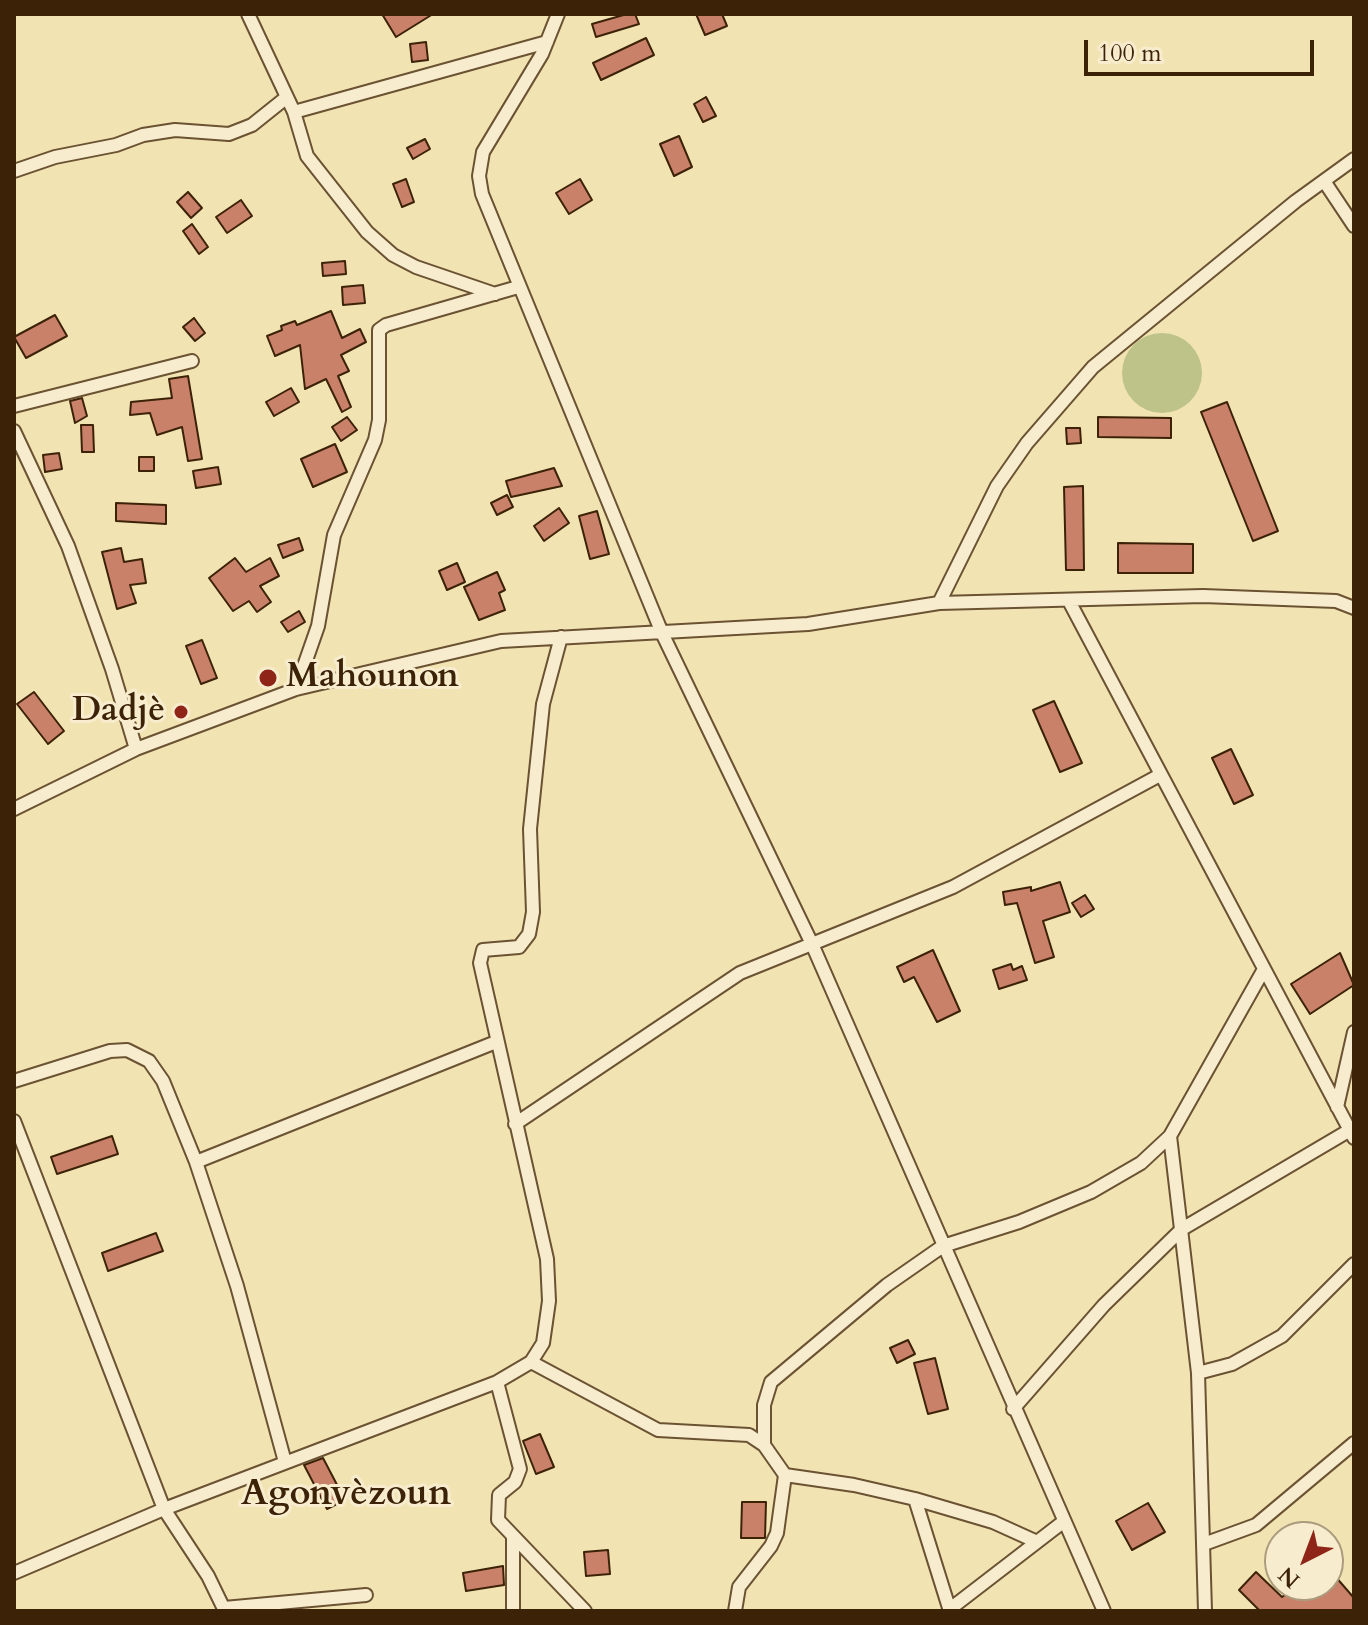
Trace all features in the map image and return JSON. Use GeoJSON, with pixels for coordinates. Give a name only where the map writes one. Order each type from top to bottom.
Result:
{"type":"FeatureCollection","features":[{"type":"Feature","properties":{"kind":"street"},"geometry":{"type":"LineString","coordinates":[[248,14],[294,112],[307,156],[325,184],[367,232],[393,255],[416,267],[495,294]]}},
{"type":"Feature","properties":{"kind":"street"},"geometry":{"type":"LineString","coordinates":[[558,14],[547,42],[480,163],[482,194],[662,633],[812,944],[1104,1611]]}},
{"type":"Feature","properties":{"kind":"street"},"geometry":{"type":"LineString","coordinates":[[294,112],[547,42]]}},
{"type":"Feature","properties":{"kind":"street"},"geometry":{"type":"LineString","coordinates":[[14,171],[55,157],[143,135],[175,130],[229,134],[252,125],[287,97]]}},
{"type":"Feature","properties":{"kind":"street"},"geometry":{"type":"LineString","coordinates":[[939,603],[997,486],[1027,443],[1093,367],[1354,159]]}},
{"type":"Feature","properties":{"kind":"street"},"geometry":{"type":"LineString","coordinates":[[1324,181],[1354,226]]}},
{"type":"Feature","properties":{"kind":"street"},"geometry":{"type":"LineString","coordinates":[[296,689],[318,626],[334,535],[375,440],[379,420],[379,330],[386,325],[518,287]]}},
{"type":"Feature","properties":{"kind":"street"},"geometry":{"type":"LineString","coordinates":[[14,406],[192,361]]}},
{"type":"Feature","properties":{"kind":"street"},"geometry":{"type":"LineString","coordinates":[[14,431],[68,546],[112,669],[136,749]]}},
{"type":"Feature","properties":{"kind":"street"},"geometry":{"type":"LineString","coordinates":[[14,809],[136,749],[296,689],[501,641],[808,624],[939,603],[1203,596],[1336,601],[1354,608]]}},
{"type":"Feature","properties":{"kind":"street"},"geometry":{"type":"LineString","coordinates":[[1013,1409],[1104,1305],[1182,1229],[1352,1134],[1069,601]]}},
{"type":"Feature","properties":{"kind":"street"},"geometry":{"type":"LineString","coordinates":[[14,1573],[164,1509],[497,1382],[531,1362],[543,1343],[547,1325],[547,1259],[496,1042],[480,954],[483,950],[519,947],[529,934],[533,912],[531,813],[543,704],[561,637]]}},
{"type":"Feature","properties":{"kind":"street"},"geometry":{"type":"LineString","coordinates":[[515,1124],[707,992],[740,973],[953,887],[1160,775]]}},
{"type":"Feature","properties":{"kind":"street"},"geometry":{"type":"LineString","coordinates":[[764,1445],[764,1405],[771,1382],[841,1321],[943,1246],[1019,1222],[1091,1192],[1141,1163],[1170,1136],[1263,971]]}},
{"type":"Feature","properties":{"kind":"street"},"geometry":{"type":"LineString","coordinates":[[1337,1107],[1354,1032]]}},
{"type":"Feature","properties":{"kind":"street"},"geometry":{"type":"LineString","coordinates":[[196,1162],[496,1042]]}},
{"type":"Feature","properties":{"kind":"street"},"geometry":{"type":"LineString","coordinates":[[14,1081],[110,1051],[127,1050],[149,1061],[163,1081],[196,1162],[237,1286],[285,1462]]}},
{"type":"Feature","properties":{"kind":"street"},"geometry":{"type":"LineString","coordinates":[[14,1121],[164,1509],[196,1556],[224,1609],[366,1595]]}},
{"type":"Feature","properties":{"kind":"street"},"geometry":{"type":"LineString","coordinates":[[1170,1136],[1198,1373],[1205,1611]]}},
{"type":"Feature","properties":{"kind":"street"},"geometry":{"type":"LineString","coordinates":[[1198,1373],[1232,1364],[1282,1336],[1354,1264]]}},
{"type":"Feature","properties":{"kind":"street"},"geometry":{"type":"LineString","coordinates":[[531,1362],[650,1427],[668,1431],[738,1432],[764,1445],[785,1475],[777,1533],[771,1546],[739,1587],[735,1611]]}},
{"type":"Feature","properties":{"kind":"street"},"geometry":{"type":"LineString","coordinates":[[497,1382],[520,1469],[515,1482],[499,1495],[496,1511],[502,1527],[566,1587],[585,1611]]}},
{"type":"Feature","properties":{"kind":"street"},"geometry":{"type":"LineString","coordinates":[[1204,1544],[1256,1525],[1354,1443]]}},
{"type":"Feature","properties":{"kind":"street"},"geometry":{"type":"LineString","coordinates":[[785,1475],[854,1485],[915,1499],[993,1522],[1035,1541]]}},
{"type":"Feature","properties":{"kind":"street"},"geometry":{"type":"LineString","coordinates":[[915,1499],[950,1610],[1063,1522]]}},
{"type":"Feature","properties":{"kind":"street"},"geometry":{"type":"LineString","coordinates":[[513,1538],[513,1611]]}},
{"type":"Feature","properties":{"kind":"green space"},"geometry":{"type":"Polygon","coordinates":[[[1162,333],[1177,336],[1190,345],[1199,358],[1202,373],[1199,388],[1190,401],[1177,410],[1162,413],[1147,410],[1134,401],[1125,388],[1122,373],[1125,358],[1134,345],[1147,336],[1162,333]]]}},
{"type":"Feature","properties":{"kind":"building"},"geometry":{"type":"Polygon","coordinates":[[[382,14],[433,14],[396,37],[382,14]]]}},
{"type":"Feature","properties":{"kind":"building"},"geometry":{"type":"Polygon","coordinates":[[[635,14],[639,24],[596,37],[592,24],[635,14]]]}},
{"type":"Feature","properties":{"kind":"building"},"geometry":{"type":"Polygon","coordinates":[[[696,14],[722,14],[727,26],[705,35],[696,14]]]}},
{"type":"Feature","properties":{"kind":"building"},"geometry":{"type":"Polygon","coordinates":[[[646,38],[654,55],[601,80],[593,63],[646,38]]]}},
{"type":"Feature","properties":{"kind":"building"},"geometry":{"type":"Polygon","coordinates":[[[426,42],[428,60],[412,62],[410,44],[426,42]]]}},
{"type":"Feature","properties":{"kind":"building"},"geometry":{"type":"Polygon","coordinates":[[[706,97],[716,116],[703,122],[694,104],[706,97]]]}},
{"type":"Feature","properties":{"kind":"building"},"geometry":{"type":"Polygon","coordinates":[[[679,136],[692,167],[674,176],[660,144],[679,136]]]}},
{"type":"Feature","properties":{"kind":"building"},"geometry":{"type":"Polygon","coordinates":[[[425,139],[430,149],[413,159],[407,148],[425,139]]]}},
{"type":"Feature","properties":{"kind":"building"},"geometry":{"type":"Polygon","coordinates":[[[406,179],[414,202],[402,207],[393,184],[406,179]]]}},
{"type":"Feature","properties":{"kind":"building"},"geometry":{"type":"Polygon","coordinates":[[[580,179],[592,200],[569,214],[556,193],[580,179]]]}},
{"type":"Feature","properties":{"kind":"building"},"geometry":{"type":"Polygon","coordinates":[[[188,192],[202,208],[191,218],[177,202],[188,192]]]}},
{"type":"Feature","properties":{"kind":"building"},"geometry":{"type":"Polygon","coordinates":[[[241,200],[252,216],[227,233],[216,217],[241,200]]]}},
{"type":"Feature","properties":{"kind":"building"},"geometry":{"type":"Polygon","coordinates":[[[192,224],[208,247],[199,254],[183,231],[192,224]]]}},
{"type":"Feature","properties":{"kind":"building"},"geometry":{"type":"Polygon","coordinates":[[[345,261],[346,274],[323,276],[322,263],[345,261]]]}},
{"type":"Feature","properties":{"kind":"building"},"geometry":{"type":"Polygon","coordinates":[[[363,285],[365,303],[343,305],[342,287],[363,285]]]}},
{"type":"Feature","properties":{"kind":"building"},"geometry":{"type":"Polygon","coordinates":[[[331,311],[342,338],[360,329],[366,342],[341,355],[349,371],[338,376],[351,407],[342,412],[326,379],[305,389],[300,345],[275,356],[267,336],[282,330],[281,326],[295,321],[297,325],[331,311]]]}},
{"type":"Feature","properties":{"kind":"building"},"geometry":{"type":"Polygon","coordinates":[[[55,315],[67,336],[26,358],[14,337],[55,315]]]}},
{"type":"Feature","properties":{"kind":"building"},"geometry":{"type":"Polygon","coordinates":[[[194,318],[205,333],[195,341],[183,327],[194,318]]]}},
{"type":"Feature","properties":{"kind":"building"},"geometry":{"type":"Polygon","coordinates":[[[188,376],[202,459],[188,461],[182,427],[157,435],[150,413],[130,415],[131,402],[172,398],[169,379],[188,376]]]}},
{"type":"Feature","properties":{"kind":"building"},"geometry":{"type":"Polygon","coordinates":[[[291,388],[299,402],[274,416],[266,402],[291,388]]]}},
{"type":"Feature","properties":{"kind":"building"},"geometry":{"type":"Polygon","coordinates":[[[82,398],[87,416],[75,423],[70,401],[82,398]]]}},
{"type":"Feature","properties":{"kind":"building"},"geometry":{"type":"Polygon","coordinates":[[[1227,402],[1278,531],[1253,541],[1201,412],[1227,402]]]}},
{"type":"Feature","properties":{"kind":"building"},"geometry":{"type":"Polygon","coordinates":[[[347,417],[357,430],[341,441],[332,427],[347,417]]]}},
{"type":"Feature","properties":{"kind":"building"},"geometry":{"type":"Polygon","coordinates":[[[1098,417],[1171,418],[1171,438],[1098,437],[1098,417]]]}},
{"type":"Feature","properties":{"kind":"building"},"geometry":{"type":"Polygon","coordinates":[[[81,425],[93,425],[94,452],[82,452],[81,425]]]}},
{"type":"Feature","properties":{"kind":"building"},"geometry":{"type":"Polygon","coordinates":[[[1066,428],[1080,428],[1081,443],[1067,444],[1066,428]]]}},
{"type":"Feature","properties":{"kind":"building"},"geometry":{"type":"Polygon","coordinates":[[[335,444],[347,472],[313,487],[301,459],[335,444]]]}},
{"type":"Feature","properties":{"kind":"building"},"geometry":{"type":"Polygon","coordinates":[[[59,453],[62,469],[45,472],[43,455],[59,453]]]}},
{"type":"Feature","properties":{"kind":"building"},"geometry":{"type":"Polygon","coordinates":[[[139,457],[154,457],[154,471],[139,471],[139,457]]]}},
{"type":"Feature","properties":{"kind":"building"},"geometry":{"type":"Polygon","coordinates":[[[218,467],[221,484],[196,488],[193,471],[218,467]]]}},
{"type":"Feature","properties":{"kind":"building"},"geometry":{"type":"Polygon","coordinates":[[[554,468],[562,486],[511,497],[506,481],[554,468]]]}},
{"type":"Feature","properties":{"kind":"building"},"geometry":{"type":"Polygon","coordinates":[[[1083,486],[1084,570],[1066,570],[1064,487],[1083,486]]]}},
{"type":"Feature","properties":{"kind":"building"},"geometry":{"type":"Polygon","coordinates":[[[507,495],[513,507],[497,515],[491,503],[507,495]]]}},
{"type":"Feature","properties":{"kind":"building"},"geometry":{"type":"Polygon","coordinates":[[[116,503],[166,505],[166,524],[116,521],[116,503]]]}},
{"type":"Feature","properties":{"kind":"building"},"geometry":{"type":"Polygon","coordinates":[[[559,508],[569,523],[544,541],[534,526],[559,508]]]}},
{"type":"Feature","properties":{"kind":"building"},"geometry":{"type":"Polygon","coordinates":[[[597,511],[609,554],[590,559],[579,516],[597,511]]]}},
{"type":"Feature","properties":{"kind":"building"},"geometry":{"type":"Polygon","coordinates":[[[299,538],[303,550],[283,558],[278,545],[299,538]]]}},
{"type":"Feature","properties":{"kind":"building"},"geometry":{"type":"Polygon","coordinates":[[[1118,543],[1193,544],[1193,573],[1118,573],[1118,543]]]}},
{"type":"Feature","properties":{"kind":"building"},"geometry":{"type":"Polygon","coordinates":[[[121,548],[124,562],[142,559],[146,583],[130,585],[136,603],[117,609],[102,552],[121,548]]]}},
{"type":"Feature","properties":{"kind":"building"},"geometry":{"type":"Polygon","coordinates":[[[235,558],[246,572],[270,558],[279,576],[260,586],[271,602],[257,612],[249,601],[233,611],[209,578],[235,558]]]}},
{"type":"Feature","properties":{"kind":"building"},"geometry":{"type":"Polygon","coordinates":[[[457,563],[465,582],[447,590],[439,571],[457,563]]]}},
{"type":"Feature","properties":{"kind":"building"},"geometry":{"type":"Polygon","coordinates":[[[497,572],[505,590],[499,593],[505,610],[479,620],[464,587],[497,572]]]}},
{"type":"Feature","properties":{"kind":"building"},"geometry":{"type":"Polygon","coordinates":[[[299,611],[305,622],[288,632],[281,622],[299,611]]]}},
{"type":"Feature","properties":{"kind":"building"},"geometry":{"type":"Polygon","coordinates":[[[202,640],[217,678],[201,684],[186,646],[202,640]]]}},
{"type":"Feature","properties":{"kind":"building"},"geometry":{"type":"Polygon","coordinates":[[[34,692],[64,731],[48,744],[17,704],[34,692]]]}},
{"type":"Feature","properties":{"kind":"building"},"geometry":{"type":"Polygon","coordinates":[[[1054,701],[1082,763],[1060,772],[1033,710],[1054,701]]]}},
{"type":"Feature","properties":{"kind":"building"},"geometry":{"type":"Polygon","coordinates":[[[1231,749],[1253,795],[1234,804],[1212,758],[1231,749]]]}},
{"type":"Feature","properties":{"kind":"building"},"geometry":{"type":"Polygon","coordinates":[[[1060,882],[1070,912],[1043,921],[1054,957],[1035,963],[1017,903],[1005,905],[1003,892],[1031,887],[1031,891],[1060,882]]]}},
{"type":"Feature","properties":{"kind":"building"},"geometry":{"type":"Polygon","coordinates":[[[1085,895],[1094,909],[1081,917],[1072,903],[1085,895]]]}},
{"type":"Feature","properties":{"kind":"building"},"geometry":{"type":"Polygon","coordinates":[[[933,950],[960,1011],[937,1022],[914,977],[904,982],[897,967],[933,950]]]}},
{"type":"Feature","properties":{"kind":"building"},"geometry":{"type":"Polygon","coordinates":[[[1340,953],[1354,985],[1310,1014],[1291,984],[1340,953]]]}},
{"type":"Feature","properties":{"kind":"building"},"geometry":{"type":"Polygon","coordinates":[[[1011,964],[1013,970],[1022,966],[1027,980],[999,989],[993,970],[1011,964]]]}},
{"type":"Feature","properties":{"kind":"building"},"geometry":{"type":"Polygon","coordinates":[[[112,1136],[118,1154],[57,1174],[51,1157],[112,1136]]]}},
{"type":"Feature","properties":{"kind":"building"},"geometry":{"type":"Polygon","coordinates":[[[156,1233],[163,1251],[108,1271],[102,1253],[156,1233]]]}},
{"type":"Feature","properties":{"kind":"building"},"geometry":{"type":"Polygon","coordinates":[[[908,1340],[915,1354],[897,1363],[890,1348],[908,1340]]]}},
{"type":"Feature","properties":{"kind":"building"},"geometry":{"type":"Polygon","coordinates":[[[935,1358],[948,1409],[928,1414],[914,1363],[935,1358]]]}},
{"type":"Feature","properties":{"kind":"building"},"geometry":{"type":"Polygon","coordinates":[[[540,1434],[554,1467],[536,1474],[523,1441],[540,1434]]]}},
{"type":"Feature","properties":{"kind":"building"},"geometry":{"type":"Polygon","coordinates":[[[323,1458],[345,1500],[327,1509],[304,1465],[323,1458]]]}},
{"type":"Feature","properties":{"kind":"building"},"geometry":{"type":"Polygon","coordinates":[[[742,1502],[766,1502],[765,1538],[741,1538],[742,1502]]]}},
{"type":"Feature","properties":{"kind":"building"},"geometry":{"type":"Polygon","coordinates":[[[1148,1503],[1165,1532],[1132,1550],[1116,1521],[1148,1503]]]}},
{"type":"Feature","properties":{"kind":"building"},"geometry":{"type":"Polygon","coordinates":[[[608,1550],[610,1574],[586,1576],[584,1552],[608,1550]]]}},
{"type":"Feature","properties":{"kind":"building"},"geometry":{"type":"Polygon","coordinates":[[[503,1566],[504,1585],[466,1591],[463,1573],[503,1566]]]}},
{"type":"Feature","properties":{"kind":"building"},"geometry":{"type":"Polygon","coordinates":[[[1256,1572],[1264,1580],[1264,1601],[1344,1601],[1344,1586],[1354,1598],[1354,1611],[1260,1611],[1239,1590],[1256,1572]]]}},
{"type":"Feature","properties":{"kind":"place","name":"Mahounon"},"geometry":{"type":"Point","coordinates":[268,678]}},
{"type":"Feature","properties":{"kind":"place","name":"Dadjè"},"geometry":{"type":"Point","coordinates":[181,712]}},
{"type":"Feature","properties":{"kind":"district","name":"Agonvèzoun"},"geometry":{"type":"Point","coordinates":[346,1496]}}]}
